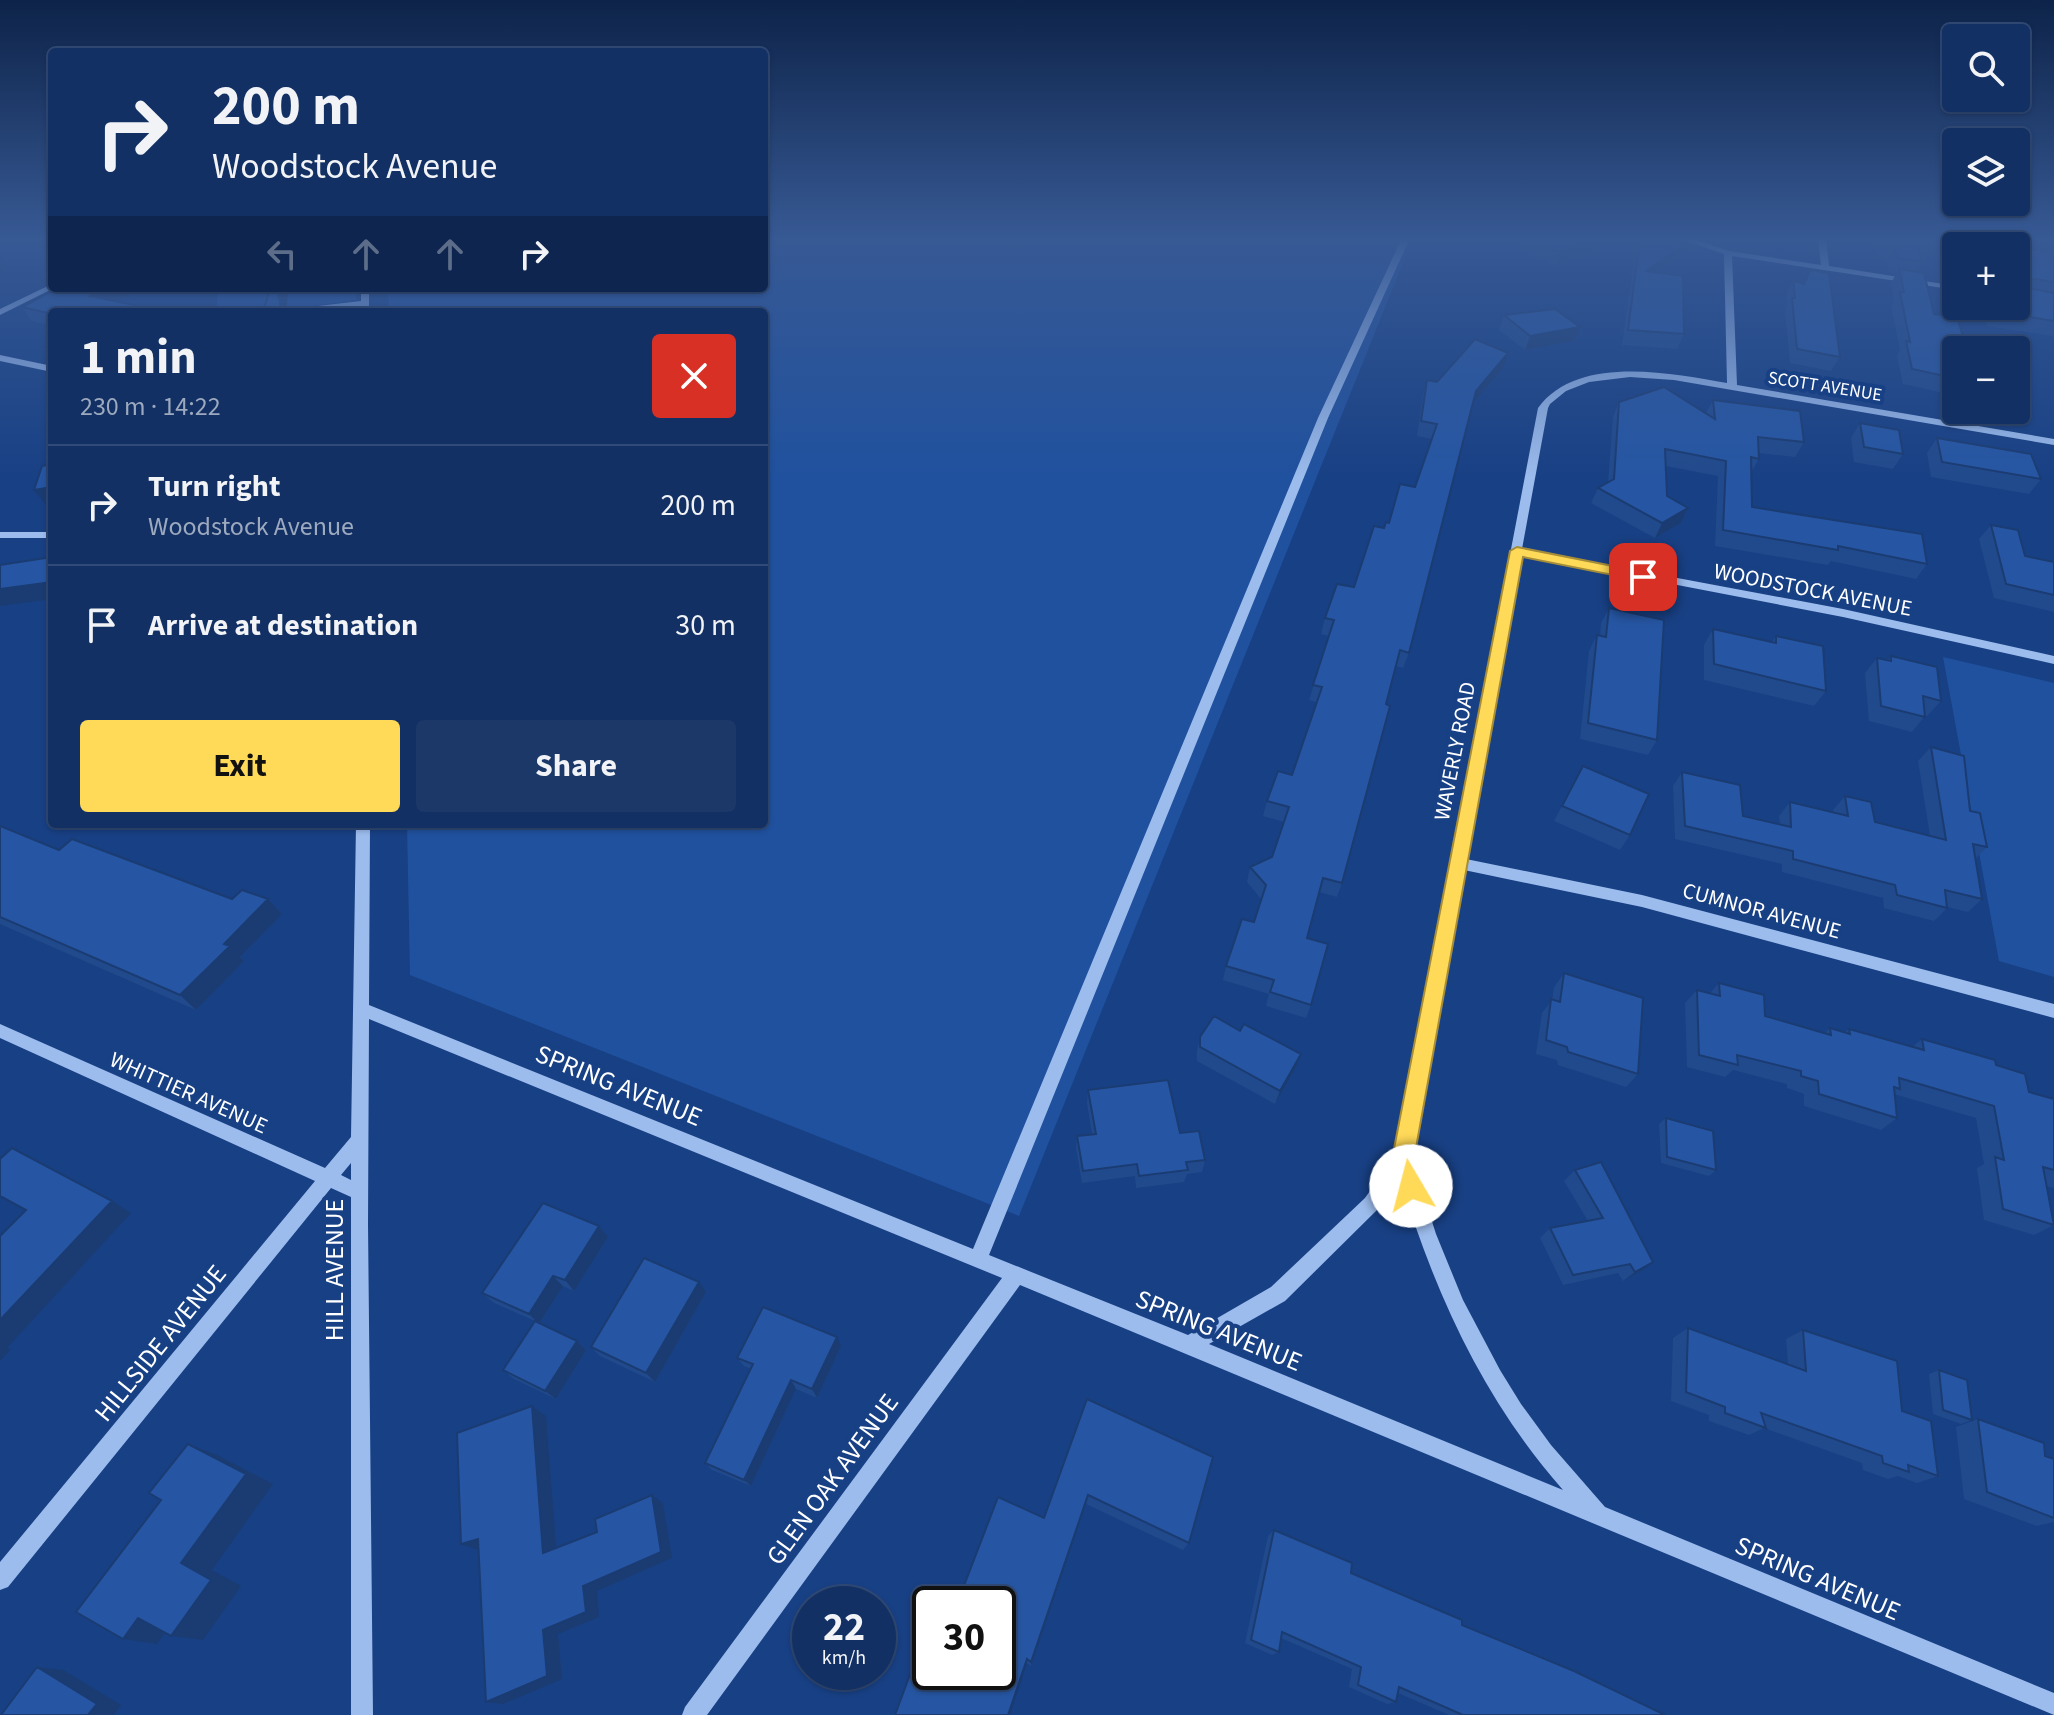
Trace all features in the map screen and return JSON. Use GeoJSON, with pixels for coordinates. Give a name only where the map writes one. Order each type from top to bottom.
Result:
{"type":"FeatureCollection","features":[{"type":"Feature","properties":{"kind":"street"},"geometry":{"type":"LineString","coordinates":[[978,1259],[1323,418],[1369,318]]}},
{"type":"Feature","properties":{"kind":"street"},"geometry":{"type":"LineString","coordinates":[[1730,318],[1732,387]]}},
{"type":"Feature","properties":{"kind":"street"},"geometry":{"type":"LineString","coordinates":[[0,358],[48,368]]}},
{"type":"Feature","properties":{"kind":"street","name":"SCOTT AVENUE"},"geometry":{"type":"LineString","coordinates":[[1589,379],[1636,376],[1732,387],[2054,442]]}},
{"type":"Feature","properties":{"kind":"street","name":"WAVERLY ROAD"},"geometry":{"type":"LineString","coordinates":[[1189,1345],[1278,1294],[1371,1204],[1403,1159],[1543,408],[1559,391],[1589,379]]}},
{"type":"Feature","properties":{"kind":"street"},"geometry":{"type":"LineString","coordinates":[[0,535],[48,535]]}},
{"type":"Feature","properties":{"kind":"street","name":"WOODSTOCK AVENUE"},"geometry":{"type":"LineString","coordinates":[[1517,551],[1843,613],[2054,660]]}},
{"type":"Feature","properties":{"kind":"street","name":"HILL AVENUE"},"geometry":{"type":"LineString","coordinates":[[362,1715],[359,1192],[363,828]]}},
{"type":"Feature","properties":{"kind":"street","name":"CUMNOR AVENUE"},"geometry":{"type":"LineString","coordinates":[[1457,863],[1642,901],[2054,1011]]}},
{"type":"Feature","properties":{"kind":"street","name":"SPRING AVENUE"},"geometry":{"type":"LineString","coordinates":[[362,1009],[1189,1345],[2054,1704]]}},
{"type":"Feature","properties":{"kind":"street","name":"WHITTIER AVENUE"},"geometry":{"type":"LineString","coordinates":[[0,1031],[359,1192]]}},
{"type":"Feature","properties":{"kind":"street","name":"HILLSIDE AVENUE"},"geometry":{"type":"LineString","coordinates":[[0,1579],[360,1139]]}},
{"type":"Feature","properties":{"kind":"street","name":"WAVERLY ROAD"},"geometry":{"type":"LineString","coordinates":[[1403,1159],[1426,1240],[1465,1324],[1536,1442],[1600,1516]]}},
{"type":"Feature","properties":{"kind":"street","name":"GLEN OAK AVENUE"},"geometry":{"type":"LineString","coordinates":[[693,1715],[1016,1275]]}},
{"type":"Feature","properties":{"kind":"shaded area"},"geometry":{"type":"Polygon","coordinates":[[[768,318],[1381,318],[1019,1216],[410,975],[407,828],[768,828],[768,318]]]}},
{"type":"Feature","properties":{"kind":"shaded area"},"geometry":{"type":"Polygon","coordinates":[[[1943,657],[2054,683],[2054,977],[1999,961],[1943,657]]]}},
{"type":"Feature","properties":{"kind":"building"},"geometry":{"type":"Polygon","coordinates":[[[1508,318],[1568,318],[1580,327],[1530,336],[1508,318]]]}},
{"type":"Feature","properties":{"kind":"building"},"geometry":{"type":"Polygon","coordinates":[[[1630,318],[1684,318],[1684,334],[1628,330],[1630,318]]]}},
{"type":"Feature","properties":{"kind":"building"},"geometry":{"type":"Polygon","coordinates":[[[1794,318],[1835,318],[1840,357],[1797,349],[1794,318]]]}},
{"type":"Feature","properties":{"kind":"building"},"geometry":{"type":"Polygon","coordinates":[[[1905,318],[1958,320],[1963,336],[1942,336],[1942,375],[1912,369],[1906,341],[1910,342],[1905,318]]]}},
{"type":"Feature","properties":{"kind":"building"},"geometry":{"type":"Polygon","coordinates":[[[1475,339],[1508,353],[1476,391],[1409,653],[1400,650],[1386,704],[1390,706],[1342,883],[1323,878],[1307,938],[1328,944],[1311,1005],[1270,992],[1274,980],[1226,966],[1242,919],[1254,922],[1266,885],[1250,867],[1272,857],[1289,807],[1267,801],[1278,771],[1292,775],[1322,687],[1313,685],[1334,620],[1325,618],[1337,584],[1354,587],[1374,526],[1384,528],[1386,522],[1389,523],[1400,484],[1415,487],[1437,424],[1421,421],[1427,380],[1437,382],[1475,339]]]}},
{"type":"Feature","properties":{"kind":"building"},"geometry":{"type":"Polygon","coordinates":[[[1664,387],[1715,419],[1713,400],[1800,411],[1804,442],[1758,437],[1759,459],[1751,457],[1752,507],[1922,534],[1927,564],[1838,546],[1838,550],[1723,530],[1726,461],[1665,449],[1667,496],[1688,508],[1662,523],[1598,488],[1614,479],[1619,402],[1664,387]]]}},
{"type":"Feature","properties":{"kind":"building"},"geometry":{"type":"Polygon","coordinates":[[[1860,423],[1899,430],[1903,454],[1864,447],[1860,423]]]}},
{"type":"Feature","properties":{"kind":"building"},"geometry":{"type":"Polygon","coordinates":[[[1937,438],[2031,454],[2041,479],[1942,462],[1937,438]]]}},
{"type":"Feature","properties":{"kind":"building"},"geometry":{"type":"Polygon","coordinates":[[[48,465],[48,488],[34,490],[42,466],[48,465]]]}},
{"type":"Feature","properties":{"kind":"building"},"geometry":{"type":"Polygon","coordinates":[[[1991,525],[2018,530],[2025,556],[2054,562],[2054,595],[2006,584],[1991,525]]]}},
{"type":"Feature","properties":{"kind":"building"},"geometry":{"type":"Polygon","coordinates":[[[48,558],[48,583],[0,589],[0,565],[48,558]]]}},
{"type":"Feature","properties":{"kind":"building"},"geometry":{"type":"Polygon","coordinates":[[[1609,608],[1664,620],[1657,740],[1588,723],[1597,635],[1606,637],[1609,608]]]}},
{"type":"Feature","properties":{"kind":"building"},"geometry":{"type":"Polygon","coordinates":[[[1713,629],[1776,643],[1776,636],[1823,646],[1826,691],[1714,664],[1713,629]]]}},
{"type":"Feature","properties":{"kind":"building"},"geometry":{"type":"Polygon","coordinates":[[[1891,656],[1937,667],[1941,701],[1923,696],[1925,717],[1881,706],[1877,658],[1891,661],[1891,656]]]}},
{"type":"Feature","properties":{"kind":"building"},"geometry":{"type":"Polygon","coordinates":[[[1931,747],[1964,756],[1970,811],[1980,813],[1987,847],[1973,844],[1982,899],[1945,890],[1947,908],[1897,895],[1895,885],[1793,859],[1793,851],[1685,826],[1682,772],[1740,785],[1743,816],[1791,827],[1790,802],[1848,816],[1845,796],[1871,802],[1875,822],[1946,840],[1931,747]]]}},
{"type":"Feature","properties":{"kind":"building"},"geometry":{"type":"Polygon","coordinates":[[[1583,766],[1649,794],[1630,835],[1562,806],[1583,766]]]}},
{"type":"Feature","properties":{"kind":"building"},"geometry":{"type":"Polygon","coordinates":[[[0,826],[59,850],[72,839],[232,899],[242,890],[268,899],[224,944],[230,946],[180,995],[0,917],[0,826]]]}},
{"type":"Feature","properties":{"kind":"building"},"geometry":{"type":"Polygon","coordinates":[[[1564,973],[1643,998],[1638,1074],[1568,1052],[1567,1047],[1546,1040],[1551,999],[1560,1002],[1564,973]]]}},
{"type":"Feature","properties":{"kind":"building"},"geometry":{"type":"Polygon","coordinates":[[[1719,983],[1764,995],[1765,1016],[1831,1035],[1830,1028],[1850,1034],[1849,1029],[1924,1050],[1922,1039],[1995,1060],[1996,1065],[2025,1074],[2029,1092],[2054,1099],[2054,1170],[2043,1167],[2054,1225],[2003,1209],[1995,1157],[2004,1160],[1994,1106],[1899,1078],[1900,1089],[1894,1087],[1897,1118],[1819,1094],[1818,1081],[1801,1076],[1801,1071],[1737,1055],[1738,1065],[1699,1055],[1697,990],[1720,996],[1719,983]]]}},
{"type":"Feature","properties":{"kind":"building"},"geometry":{"type":"Polygon","coordinates":[[[1214,1016],[1240,1031],[1244,1024],[1301,1054],[1280,1091],[1200,1047],[1200,1037],[1214,1016]]]}},
{"type":"Feature","properties":{"kind":"building"},"geometry":{"type":"Polygon","coordinates":[[[1168,1080],[1180,1133],[1199,1131],[1205,1160],[1186,1162],[1188,1170],[1139,1176],[1137,1164],[1083,1171],[1077,1136],[1096,1134],[1088,1090],[1168,1080]]]}},
{"type":"Feature","properties":{"kind":"building"},"geometry":{"type":"Polygon","coordinates":[[[1666,1118],[1713,1131],[1716,1170],[1667,1157],[1666,1118]]]}},
{"type":"Feature","properties":{"kind":"building"},"geometry":{"type":"Polygon","coordinates":[[[12,1148],[112,1201],[0,1320],[0,1236],[26,1210],[0,1196],[0,1157],[12,1148]]]}},
{"type":"Feature","properties":{"kind":"building"},"geometry":{"type":"Polygon","coordinates":[[[1601,1162],[1653,1262],[1635,1272],[1630,1264],[1573,1275],[1550,1228],[1603,1218],[1575,1170],[1601,1162]]]}},
{"type":"Feature","properties":{"kind":"building"},"geometry":{"type":"Polygon","coordinates":[[[543,1203],[599,1226],[565,1280],[553,1276],[529,1314],[482,1293],[543,1203]]]}},
{"type":"Feature","properties":{"kind":"building"},"geometry":{"type":"Polygon","coordinates":[[[644,1258],[699,1282],[646,1373],[591,1347],[644,1258]]]}},
{"type":"Feature","properties":{"kind":"building"},"geometry":{"type":"Polygon","coordinates":[[[763,1307],[837,1337],[812,1389],[791,1380],[744,1480],[705,1463],[753,1364],[737,1358],[763,1307]]]}},
{"type":"Feature","properties":{"kind":"building"},"geometry":{"type":"Polygon","coordinates":[[[535,1321],[577,1341],[545,1391],[503,1370],[535,1321]]]}},
{"type":"Feature","properties":{"kind":"building"},"geometry":{"type":"Polygon","coordinates":[[[1688,1328],[1806,1371],[1803,1330],[1897,1361],[1902,1411],[1931,1421],[1938,1476],[1908,1465],[1909,1472],[1883,1463],[1882,1456],[1761,1413],[1766,1428],[1725,1413],[1725,1407],[1686,1392],[1688,1328]]]}},
{"type":"Feature","properties":{"kind":"building"},"geometry":{"type":"Polygon","coordinates":[[[1939,1370],[1967,1380],[1972,1420],[1943,1410],[1939,1370]]]}},
{"type":"Feature","properties":{"kind":"building"},"geometry":{"type":"Polygon","coordinates":[[[1087,1399],[1213,1457],[1189,1543],[1088,1495],[1031,1662],[1027,1659],[1008,1715],[895,1715],[912,1669],[912,1690],[1016,1690],[1016,1586],[964,1586],[998,1497],[1044,1518],[1087,1399]]]}},
{"type":"Feature","properties":{"kind":"building"},"geometry":{"type":"Polygon","coordinates":[[[532,1406],[543,1553],[597,1532],[595,1519],[652,1495],[661,1552],[583,1586],[586,1612],[543,1630],[547,1676],[486,1702],[478,1539],[461,1544],[457,1433],[532,1406]]]}},
{"type":"Feature","properties":{"kind":"building"},"geometry":{"type":"Polygon","coordinates":[[[1978,1419],[2044,1443],[2045,1456],[2054,1459],[2054,1518],[1987,1492],[1978,1419]]]}},
{"type":"Feature","properties":{"kind":"building"},"geometry":{"type":"Polygon","coordinates":[[[188,1444],[246,1474],[181,1563],[211,1580],[171,1636],[138,1618],[123,1639],[76,1612],[161,1500],[149,1493],[188,1444]]]}},
{"type":"Feature","properties":{"kind":"building"},"geometry":{"type":"Polygon","coordinates":[[[1274,1530],[1352,1563],[1351,1573],[1462,1620],[1462,1625],[1574,1671],[1665,1715],[1463,1715],[1399,1687],[1396,1702],[1358,1685],[1361,1667],[1282,1632],[1279,1652],[1251,1640],[1274,1530]]]}},
{"type":"Feature","properties":{"kind":"building"},"geometry":{"type":"Polygon","coordinates":[[[37,1667],[97,1704],[88,1715],[1,1715],[37,1667]]]}},
{"type":"Feature","properties":{"kind":"route"},"geometry":{"type":"LineString","coordinates":[[1411,1186],[1403,1159],[1517,551],[1643,577]]}}]}
